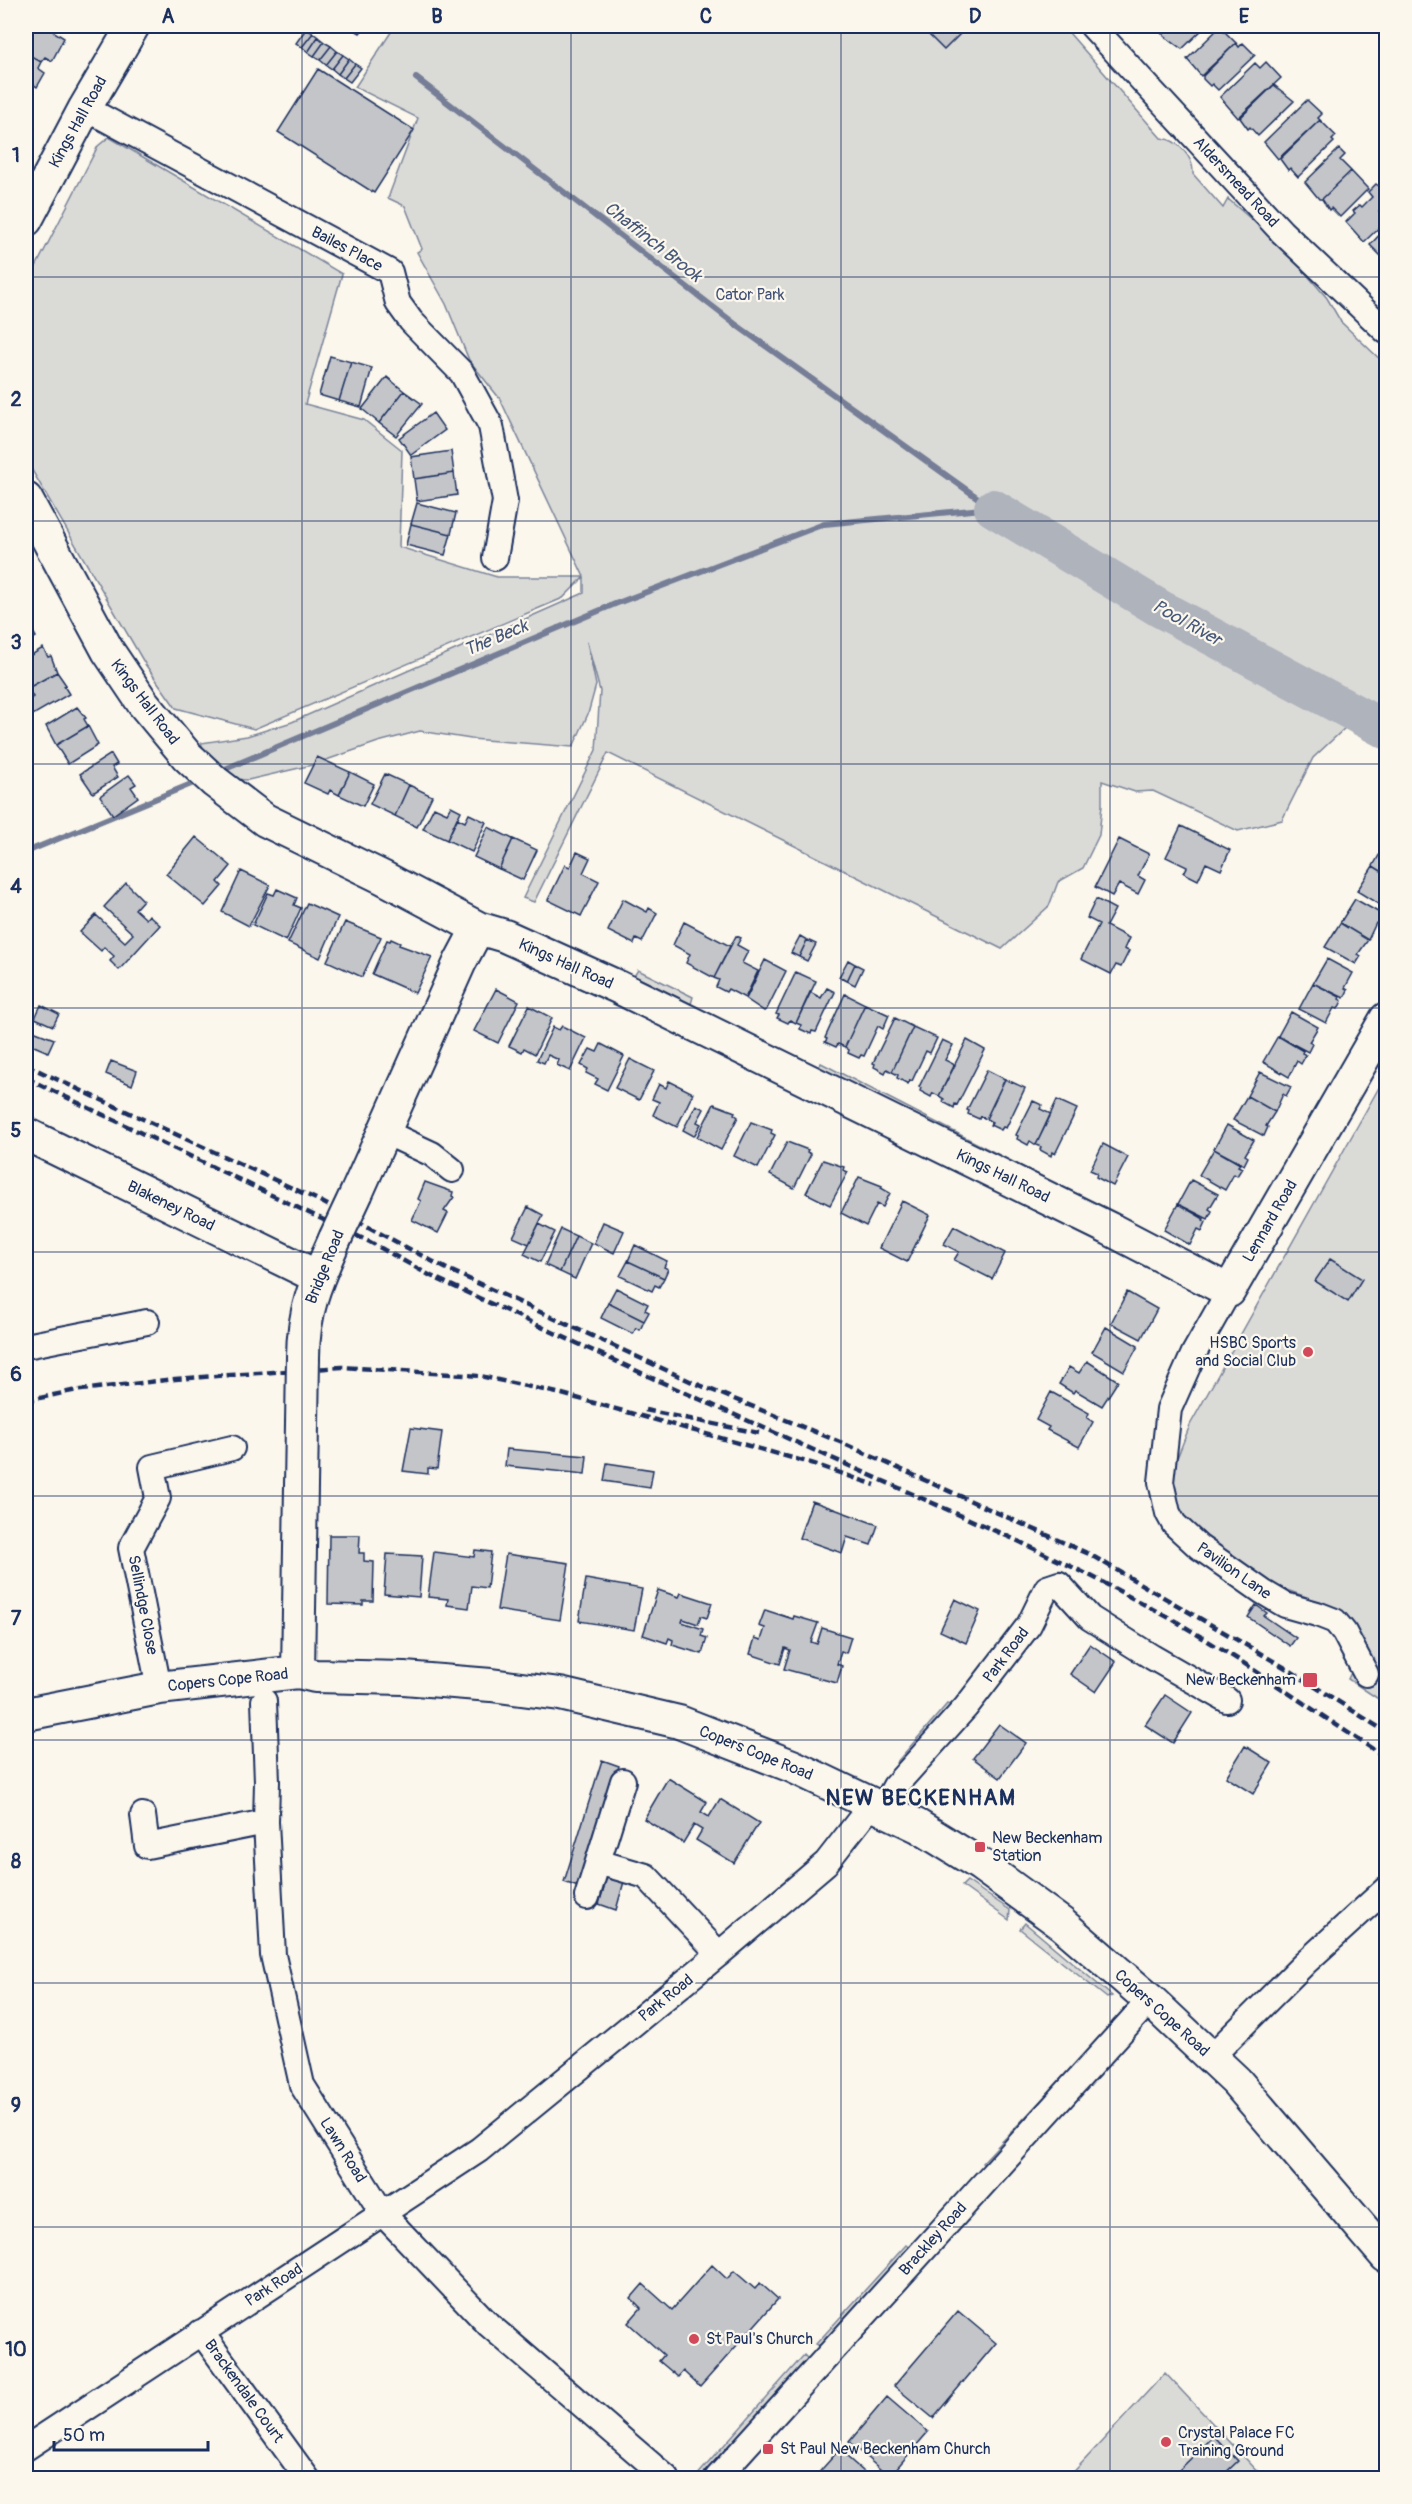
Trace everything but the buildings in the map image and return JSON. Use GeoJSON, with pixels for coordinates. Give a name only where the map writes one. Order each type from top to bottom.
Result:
{"type":"FeatureCollection","features":[{"type":"Feature","properties":{"kind":"street","name":"Kings Hall Road"},"geometry":{"type":"LineString","coordinates":[[26,220],[85,108],[133,26]]}},
{"type":"Feature","properties":{"kind":"street","name":"Aldersmead Road"},"geometry":{"type":"LineString","coordinates":[[1092,26],[1282,232],[1386,331]]}},
{"type":"Feature","properties":{"kind":"street","name":"Bailes Place"},"geometry":{"type":"LineString","coordinates":[[85,108],[390,272],[398,303],[411,321],[462,373],[491,426],[505,501],[495,558]]}},
{"type":"Feature","properties":{"kind":"street","name":"Kings Hall Road"},"geometry":{"type":"LineString","coordinates":[[26,499],[108,651],[143,703],[187,756],[215,782],[265,820],[384,878],[478,928],[505,936],[609,983],[1110,1228],[1229,1291]]}},
{"type":"Feature","properties":{"kind":"street","name":"Bridge Road"},"geometry":{"type":"LineString","coordinates":[[298,1672],[303,1358],[305,1322],[310,1296],[460,962],[478,928]]}},
{"type":"Feature","properties":{"kind":"street","name":"Lennard Road"},"geometry":{"type":"LineString","coordinates":[[1165,1427],[1176,1389],[1229,1291],[1386,1019]]}},
{"type":"Feature","properties":{"kind":"street"},"geometry":{"type":"LineString","coordinates":[[385,1132],[432,1154],[452,1170]]}},
{"type":"Feature","properties":{"kind":"street","name":"Blakeney Road"},"geometry":{"type":"LineString","coordinates":[[26,1134],[318,1276]]}},
{"type":"Feature","properties":{"kind":"street"},"geometry":{"type":"LineString","coordinates":[[26,1346],[147,1322]]}},
{"type":"Feature","properties":{"kind":"street","name":"Pavilion Lane"},"geometry":{"type":"LineString","coordinates":[[1165,1427],[1161,1482],[1168,1514],[1174,1524],[1198,1547],[1263,1592],[1285,1605],[1335,1621],[1344,1632],[1366,1674]]}},
{"type":"Feature","properties":{"kind":"street","name":"Sellindge Close"},"geometry":{"type":"LineString","coordinates":[[159,1688],[131,1548],[158,1498],[152,1467],[232,1448]]}},
{"type":"Feature","properties":{"kind":"street","name":"Park Road"},"geometry":{"type":"LineString","coordinates":[[26,2448],[479,2150],[719,1954],[826,1863],[866,1813],[889,1797],[895,1786],[966,1707],[1029,1625],[1047,1588],[1059,1584],[1090,1618],[1227,1700]]}},
{"type":"Feature","properties":{"kind":"street","name":"Copers Cope Road"},"geometry":{"type":"LineString","coordinates":[[26,1714],[159,1688],[298,1672],[315,1676],[404,1678],[491,1685],[560,1694],[679,1722],[792,1766],[918,1826],[981,1865],[1062,1924],[1150,2000],[1236,2081],[1384,2247]]}},
{"type":"Feature","properties":{"kind":"street","name":"Lawn Road"},"geometry":{"type":"LineString","coordinates":[[264,1701],[266,1822],[273,1955],[302,2085],[383,2214],[489,2325],[667,2478]]}},
{"type":"Feature","properties":{"kind":"street"},"geometry":{"type":"LineString","coordinates":[[587,1897],[623,1781]]}},
{"type":"Feature","properties":{"kind":"street"},"geometry":{"type":"LineString","coordinates":[[142,1815],[147,1845],[266,1822]]}},
{"type":"Feature","properties":{"kind":"street"},"geometry":{"type":"LineString","coordinates":[[598,1862],[646,1876],[719,1954]]}},
{"type":"Feature","properties":{"kind":"street"},"geometry":{"type":"LineString","coordinates":[[1211,2057],[1305,1963],[1386,1889]]}},
{"type":"Feature","properties":{"kind":"street","name":"Brackley Road"},"geometry":{"type":"LineString","coordinates":[[717,2478],[1150,2000]]}},
{"type":"Feature","properties":{"kind":"street","name":"Brackendale Court"},"geometry":{"type":"LineString","coordinates":[[201,2332],[307,2478]]}},
{"type":"Feature","properties":{"kind":"green space","name":"Cator Park"},"geometry":{"type":"Polygon","coordinates":[[[395,26],[1063,26],[1161,138],[1178,145],[1188,155],[1193,174],[1223,208],[1228,199],[1284,248],[1327,298],[1341,322],[1386,365],[1386,737],[1367,726],[1345,728],[1313,758],[1282,820],[1238,831],[1153,791],[1135,792],[1102,781],[1099,835],[1083,868],[1058,882],[1049,906],[1002,949],[608,753],[534,902],[523,898],[596,750],[600,691],[587,642],[596,685],[588,714],[573,747],[471,739],[420,731],[378,742],[312,765],[248,780],[215,778],[201,743],[247,736],[292,722],[584,593],[584,577],[500,399],[469,360],[446,304],[417,252],[422,249],[405,206],[388,198],[418,118],[355,87],[395,26]],[[1014,525],[1053,551],[1050,554],[1172,625],[1191,622],[1014,525]]]}},
{"type":"Feature","properties":{"kind":"green space"},"geometry":{"type":"Polygon","coordinates":[[[109,137],[342,274],[305,404],[364,420],[402,450],[399,547],[497,577],[584,577],[563,598],[254,729],[176,708],[145,664],[26,460],[26,286],[98,146],[109,137]]]}},
{"type":"Feature","properties":{"kind":"green space"},"geometry":{"type":"Polygon","coordinates":[[[638,970],[693,997],[691,1004],[634,976],[638,970]]]}},
{"type":"Feature","properties":{"kind":"green space"},"geometry":{"type":"Polygon","coordinates":[[[821,1063],[1050,1181],[1049,1185],[818,1068],[821,1063]]]}},
{"type":"Feature","properties":{"kind":"green space","name":"HSBC Sports and Social Club"},"geometry":{"type":"Polygon","coordinates":[[[1386,1075],[1386,1704],[1348,1679],[1362,1650],[1353,1624],[1329,1605],[1267,1583],[1245,1569],[1179,1516],[1170,1476],[1190,1425],[1386,1075]]]}},
{"type":"Feature","properties":{"kind":"green space"},"geometry":{"type":"Polygon","coordinates":[[[947,1704],[952,1706],[900,1765],[896,1763],[947,1704]]]}},
{"type":"Feature","properties":{"kind":"green space"},"geometry":{"type":"Polygon","coordinates":[[[967,1881],[1010,1910],[1009,1920],[962,1886],[967,1881]]]}},
{"type":"Feature","properties":{"kind":"green space"},"geometry":{"type":"Polygon","coordinates":[[[1025,1923],[1112,1996],[1107,1998],[1020,1929],[1025,1923]]]}},
{"type":"Feature","properties":{"kind":"green space"},"geometry":{"type":"Polygon","coordinates":[[[1114,2023],[987,2167],[982,2163],[1114,2023]]]}},
{"type":"Feature","properties":{"kind":"green space"},"geometry":{"type":"Polygon","coordinates":[[[906,2245],[912,2250],[822,2347],[816,2344],[906,2245]]]}},
{"type":"Feature","properties":{"kind":"green space"},"geometry":{"type":"Polygon","coordinates":[[[804,2355],[809,2360],[700,2478],[695,2478],[804,2355]]]}},
{"type":"Feature","properties":{"kind":"green space","name":"Crystal Palace FC Training Ground"},"geometry":{"type":"Polygon","coordinates":[[[1165,2373],[1264,2478],[1068,2478],[1165,2373]]]}},
{"type":"Feature","properties":{"kind":"waterway","name":"Chaffinch Brook"},"geometry":{"type":"LineString","coordinates":[[416,78],[735,324],[992,508]]}},
{"type":"Feature","properties":{"kind":"waterway","name":"The Beck"},"geometry":{"type":"LineString","coordinates":[[218,772],[615,604],[824,524],[993,508]]}},
{"type":"Feature","properties":{"kind":"waterway","name":"Pool River"},"geometry":{"type":"LineString","coordinates":[[993,508],[1159,608],[1386,730]]}},
{"type":"Feature","properties":{"kind":"waterway","name":"The Beck"},"geometry":{"type":"LineString","coordinates":[[26,852],[201,780]]}},
{"type":"Feature","properties":{"kind":"railway"},"geometry":{"type":"LineString","coordinates":[[26,1065],[318,1200],[445,1268],[692,1382],[840,1442],[1089,1554],[1289,1670],[1386,1732]]}},
{"type":"Feature","properties":{"kind":"railway"},"geometry":{"type":"LineString","coordinates":[[26,1078],[370,1242],[431,1276],[1091,1576],[1177,1622],[1242,1662],[1386,1758]]}},
{"type":"Feature","properties":{"kind":"railway"},"geometry":{"type":"LineString","coordinates":[[26,1401],[72,1391],[175,1379],[342,1367],[480,1376],[562,1394],[814,1464],[875,1485]]}},
{"type":"Feature","properties":{"kind":"railway"},"geometry":{"type":"LineString","coordinates":[[645,1410],[759,1433]]}},
{"type":"Feature","properties":{"kind":"place","name":"HSBC Sports and Social Club"},"geometry":{"type":"Point","coordinates":[1308,1352]}},
{"type":"Feature","properties":{"kind":"place","name":"New Beckenham"},"geometry":{"type":"Point","coordinates":[1310,1680]}},
{"type":"Feature","properties":{"kind":"place","name":"New Beckenham Station"},"geometry":{"type":"Point","coordinates":[980,1847]}},
{"type":"Feature","properties":{"kind":"place","name":"St Paul's Church"},"geometry":{"type":"Point","coordinates":[694,2339]}},
{"type":"Feature","properties":{"kind":"place","name":"Crystal Palace FC Training Ground"},"geometry":{"type":"Point","coordinates":[1166,2442]}},
{"type":"Feature","properties":{"kind":"place","name":"St Paul New Beckenham Church"},"geometry":{"type":"Point","coordinates":[768,2449]}},
{"type":"Feature","properties":{"kind":"district","name":"NEW BECKENHAM"},"geometry":{"type":"Point","coordinates":[921,1798]}}]}
